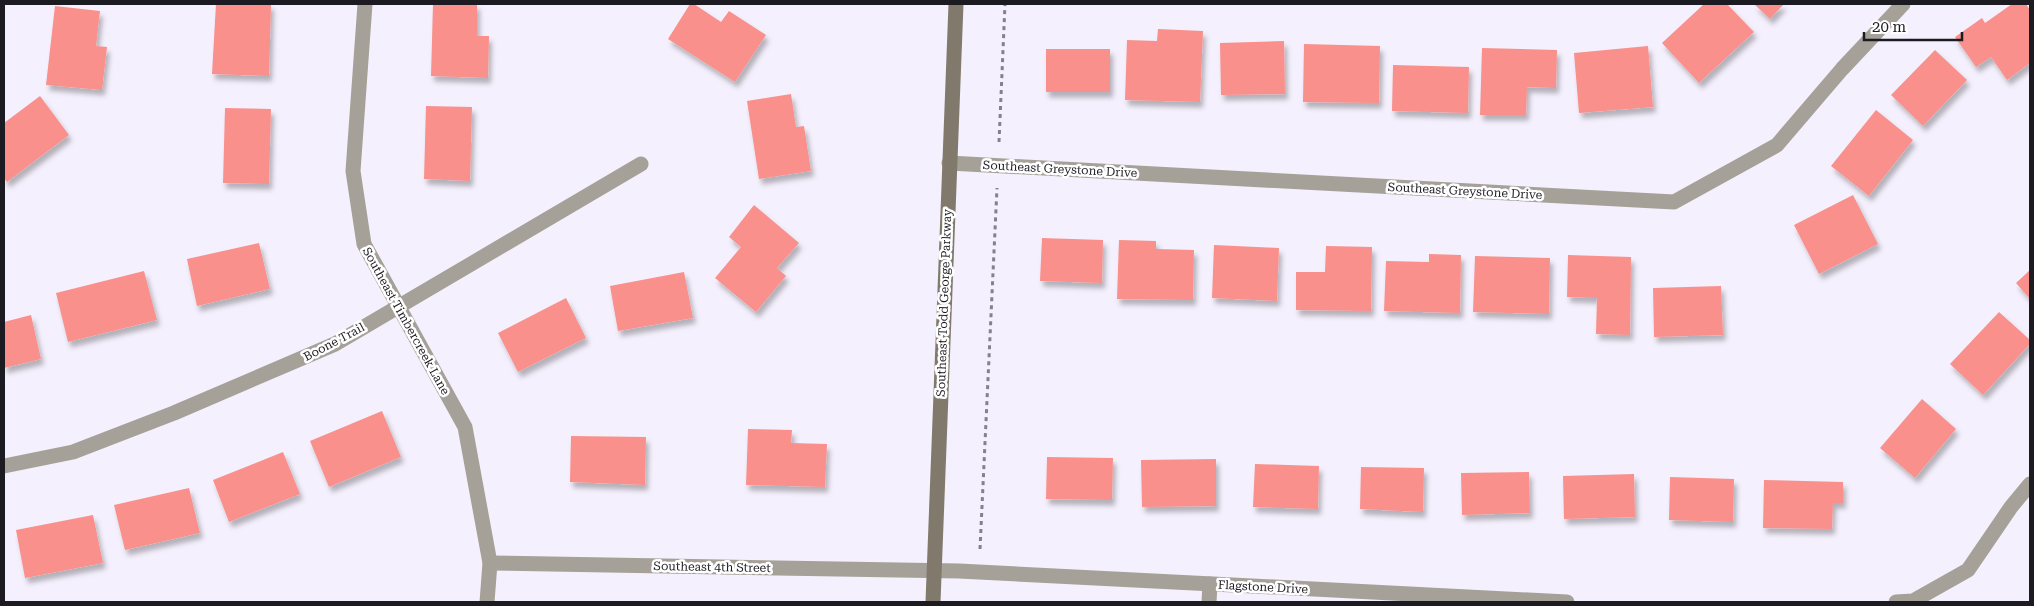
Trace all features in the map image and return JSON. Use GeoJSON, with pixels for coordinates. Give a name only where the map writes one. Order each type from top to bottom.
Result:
{"type":"FeatureCollection","features":[{"type":"Feature","properties":{"kind":"main road","name":"Southeast Todd George Parkway"},"geometry":{"type":"LineString","coordinates":[[933,602],[956,4]]}},
{"type":"Feature","properties":{"kind":"street","name":"Southeast Timbercreek Lane"},"geometry":{"type":"LineString","coordinates":[[365,4],[353,171],[364,244],[465,427],[490,563],[487,602]]}},
{"type":"Feature","properties":{"kind":"street","name":"Southeast Greystone Drive"},"geometry":{"type":"LineString","coordinates":[[949,163],[1674,202],[1777,145],[1842,69],[1903,4]]}},
{"type":"Feature","properties":{"kind":"street","name":"Boone Trail"},"geometry":{"type":"LineString","coordinates":[[4,466],[73,452],[183,410],[335,344],[641,164]]}},
{"type":"Feature","properties":{"kind":"street"},"geometry":{"type":"LineString","coordinates":[[1896,602],[1913,601],[1968,570],[2011,507],[2030,484]]}},
{"type":"Feature","properties":{"kind":"street","name":"Southeast 4th Street"},"geometry":{"type":"LineString","coordinates":[[490,563],[959,571]]}},
{"type":"Feature","properties":{"kind":"street","name":"Flagstone Drive"},"geometry":{"type":"LineString","coordinates":[[959,571],[1567,602]]}},
{"type":"Feature","properties":{"kind":"street"},"geometry":{"type":"LineString","coordinates":[[1210,584],[1210,602]]}},
{"type":"Feature","properties":{"kind":"path"},"geometry":{"type":"LineString","coordinates":[[1001,117],[1005,4]]}},
{"type":"Feature","properties":{"kind":"path"},"geometry":{"type":"LineString","coordinates":[[981,534],[996,198]]}},
{"type":"Feature","properties":{"kind":"building"},"geometry":{"type":"Polygon","coordinates":[[[216,4],[271,4],[269,76],[212,74],[216,4]]]}},
{"type":"Feature","properties":{"kind":"building"},"geometry":{"type":"Polygon","coordinates":[[[433,4],[477,4],[477,36],[489,36],[488,78],[431,76],[433,4]]]}},
{"type":"Feature","properties":{"kind":"building"},"geometry":{"type":"Polygon","coordinates":[[[690,4],[694,4],[721,22],[729,11],[766,35],[735,82],[668,39],[690,4]]]}},
{"type":"Feature","properties":{"kind":"building"},"geometry":{"type":"Polygon","coordinates":[[[1704,4],[1727,4],[1754,32],[1699,83],[1662,43],[1704,4]]]}},
{"type":"Feature","properties":{"kind":"building"},"geometry":{"type":"Polygon","coordinates":[[[1754,4],[1784,4],[1770,19],[1754,4]]]}},
{"type":"Feature","properties":{"kind":"building"},"geometry":{"type":"Polygon","coordinates":[[[2012,4],[2026,4],[2030,10],[2030,63],[2007,80],[1991,57],[1976,67],[1955,37],[1982,18],[1985,23],[2012,4]]]}},
{"type":"Feature","properties":{"kind":"building"},"geometry":{"type":"Polygon","coordinates":[[[55,6],[100,11],[96,46],[107,47],[102,90],[46,85],[55,6]]]}},
{"type":"Feature","properties":{"kind":"building"},"geometry":{"type":"Polygon","coordinates":[[[1158,29],[1203,31],[1200,102],[1125,100],[1127,40],[1157,41],[1158,29]]]}},
{"type":"Feature","properties":{"kind":"building"},"geometry":{"type":"Polygon","coordinates":[[[1284,41],[1285,94],[1221,95],[1220,43],[1284,41]]]}},
{"type":"Feature","properties":{"kind":"building"},"geometry":{"type":"Polygon","coordinates":[[[1304,44],[1380,46],[1379,103],[1303,102],[1304,44]]]}},
{"type":"Feature","properties":{"kind":"building"},"geometry":{"type":"Polygon","coordinates":[[[1648,46],[1653,107],[1579,113],[1574,53],[1648,46]]]}},
{"type":"Feature","properties":{"kind":"building"},"geometry":{"type":"Polygon","coordinates":[[[1482,48],[1557,50],[1556,88],[1527,87],[1526,115],[1480,115],[1482,48]]]}},
{"type":"Feature","properties":{"kind":"building"},"geometry":{"type":"Polygon","coordinates":[[[1046,49],[1110,49],[1110,92],[1046,92],[1046,49]]]}},
{"type":"Feature","properties":{"kind":"building"},"geometry":{"type":"Polygon","coordinates":[[[1935,50],[1967,80],[1923,126],[1891,95],[1935,50]]]}},
{"type":"Feature","properties":{"kind":"building"},"geometry":{"type":"Polygon","coordinates":[[[1393,65],[1469,67],[1468,113],[1392,111],[1393,65]]]}},
{"type":"Feature","properties":{"kind":"building"},"geometry":{"type":"Polygon","coordinates":[[[791,94],[796,127],[804,126],[811,171],[759,179],[747,101],[791,94]]]}},
{"type":"Feature","properties":{"kind":"building"},"geometry":{"type":"Polygon","coordinates":[[[40,96],[69,135],[7,182],[4,178],[4,123],[40,96]]]}},
{"type":"Feature","properties":{"kind":"building"},"geometry":{"type":"Polygon","coordinates":[[[426,106],[472,107],[470,181],[424,179],[426,106]]]}},
{"type":"Feature","properties":{"kind":"building"},"geometry":{"type":"Polygon","coordinates":[[[225,108],[271,109],[269,184],[223,183],[225,108]]]}},
{"type":"Feature","properties":{"kind":"building"},"geometry":{"type":"Polygon","coordinates":[[[1876,110],[1913,140],[1869,196],[1831,166],[1876,110]]]}},
{"type":"Feature","properties":{"kind":"building"},"geometry":{"type":"Polygon","coordinates":[[[1853,195],[1878,244],[1819,274],[1794,225],[1853,195]]]}},
{"type":"Feature","properties":{"kind":"building"},"geometry":{"type":"Polygon","coordinates":[[[754,205],[799,243],[777,268],[786,276],[756,312],[715,278],[741,247],[729,237],[754,205]]]}},
{"type":"Feature","properties":{"kind":"building"},"geometry":{"type":"Polygon","coordinates":[[[1042,238],[1103,240],[1102,283],[1040,281],[1042,238]]]}},
{"type":"Feature","properties":{"kind":"building"},"geometry":{"type":"Polygon","coordinates":[[[1119,240],[1156,241],[1156,249],[1194,250],[1193,300],[1117,299],[1119,240]]]}},
{"type":"Feature","properties":{"kind":"building"},"geometry":{"type":"Polygon","coordinates":[[[259,243],[270,289],[197,306],[187,259],[259,243]]]}},
{"type":"Feature","properties":{"kind":"building"},"geometry":{"type":"Polygon","coordinates":[[[1214,245],[1279,248],[1277,301],[1212,298],[1214,245]]]}},
{"type":"Feature","properties":{"kind":"building"},"geometry":{"type":"Polygon","coordinates":[[[1326,246],[1372,247],[1371,311],[1296,310],[1296,272],[1325,272],[1326,246]]]}},
{"type":"Feature","properties":{"kind":"building"},"geometry":{"type":"Polygon","coordinates":[[[1429,254],[1461,255],[1460,313],[1384,311],[1386,261],[1429,262],[1429,254]]]}},
{"type":"Feature","properties":{"kind":"building"},"geometry":{"type":"Polygon","coordinates":[[[1568,255],[1631,257],[1630,335],[1596,334],[1597,298],[1567,297],[1568,255]]]}},
{"type":"Feature","properties":{"kind":"building"},"geometry":{"type":"Polygon","coordinates":[[[1475,256],[1550,258],[1549,314],[1473,312],[1475,256]]]}},
{"type":"Feature","properties":{"kind":"building"},"geometry":{"type":"Polygon","coordinates":[[[2030,270],[2030,299],[2016,283],[2030,270]]]}},
{"type":"Feature","properties":{"kind":"building"},"geometry":{"type":"Polygon","coordinates":[[[144,271],[157,320],[68,342],[56,293],[144,271]]]}},
{"type":"Feature","properties":{"kind":"building"},"geometry":{"type":"Polygon","coordinates":[[[684,272],[693,318],[618,331],[610,286],[684,272]]]}},
{"type":"Feature","properties":{"kind":"building"},"geometry":{"type":"Polygon","coordinates":[[[1721,286],[1723,335],[1654,337],[1653,288],[1721,286]]]}},
{"type":"Feature","properties":{"kind":"building"},"geometry":{"type":"Polygon","coordinates":[[[566,298],[586,338],[518,372],[498,333],[566,298]]]}},
{"type":"Feature","properties":{"kind":"building"},"geometry":{"type":"Polygon","coordinates":[[[1999,312],[2030,340],[2030,344],[1983,395],[1950,364],[1999,312]]]}},
{"type":"Feature","properties":{"kind":"building"},"geometry":{"type":"Polygon","coordinates":[[[31,315],[41,359],[4,368],[4,322],[31,315]]]}},
{"type":"Feature","properties":{"kind":"building"},"geometry":{"type":"Polygon","coordinates":[[[1922,399],[1956,429],[1915,478],[1880,448],[1922,399]]]}},
{"type":"Feature","properties":{"kind":"building"},"geometry":{"type":"Polygon","coordinates":[[[382,411],[401,457],[329,487],[310,441],[382,411]]]}},
{"type":"Feature","properties":{"kind":"building"},"geometry":{"type":"Polygon","coordinates":[[[748,429],[792,430],[791,443],[827,444],[825,487],[746,485],[748,429]]]}},
{"type":"Feature","properties":{"kind":"building"},"geometry":{"type":"Polygon","coordinates":[[[571,436],[646,437],[645,485],[570,482],[571,436]]]}},
{"type":"Feature","properties":{"kind":"building"},"geometry":{"type":"Polygon","coordinates":[[[283,452],[300,494],[229,522],[213,480],[283,452]]]}},
{"type":"Feature","properties":{"kind":"building"},"geometry":{"type":"Polygon","coordinates":[[[1047,457],[1113,458],[1112,500],[1046,499],[1047,457]]]}},
{"type":"Feature","properties":{"kind":"building"},"geometry":{"type":"Polygon","coordinates":[[[1216,459],[1216,506],[1142,507],[1141,460],[1216,459]]]}},
{"type":"Feature","properties":{"kind":"building"},"geometry":{"type":"Polygon","coordinates":[[[1255,464],[1319,466],[1318,509],[1253,507],[1255,464]]]}},
{"type":"Feature","properties":{"kind":"building"},"geometry":{"type":"Polygon","coordinates":[[[1361,467],[1424,468],[1423,512],[1360,509],[1361,467]]]}},
{"type":"Feature","properties":{"kind":"building"},"geometry":{"type":"Polygon","coordinates":[[[1529,472],[1530,513],[1462,515],[1461,473],[1529,472]]]}},
{"type":"Feature","properties":{"kind":"building"},"geometry":{"type":"Polygon","coordinates":[[[1634,474],[1635,517],[1564,519],[1563,476],[1634,474]]]}},
{"type":"Feature","properties":{"kind":"building"},"geometry":{"type":"Polygon","coordinates":[[[1670,477],[1734,479],[1733,522],[1669,520],[1670,477]]]}},
{"type":"Feature","properties":{"kind":"building"},"geometry":{"type":"Polygon","coordinates":[[[1764,480],[1843,482],[1843,503],[1833,503],[1832,529],[1763,528],[1764,480]]]}},
{"type":"Feature","properties":{"kind":"building"},"geometry":{"type":"Polygon","coordinates":[[[189,488],[200,533],[125,550],[114,505],[189,488]]]}},
{"type":"Feature","properties":{"kind":"building"},"geometry":{"type":"Polygon","coordinates":[[[93,515],[103,563],[25,578],[16,530],[93,515]]]}}]}
